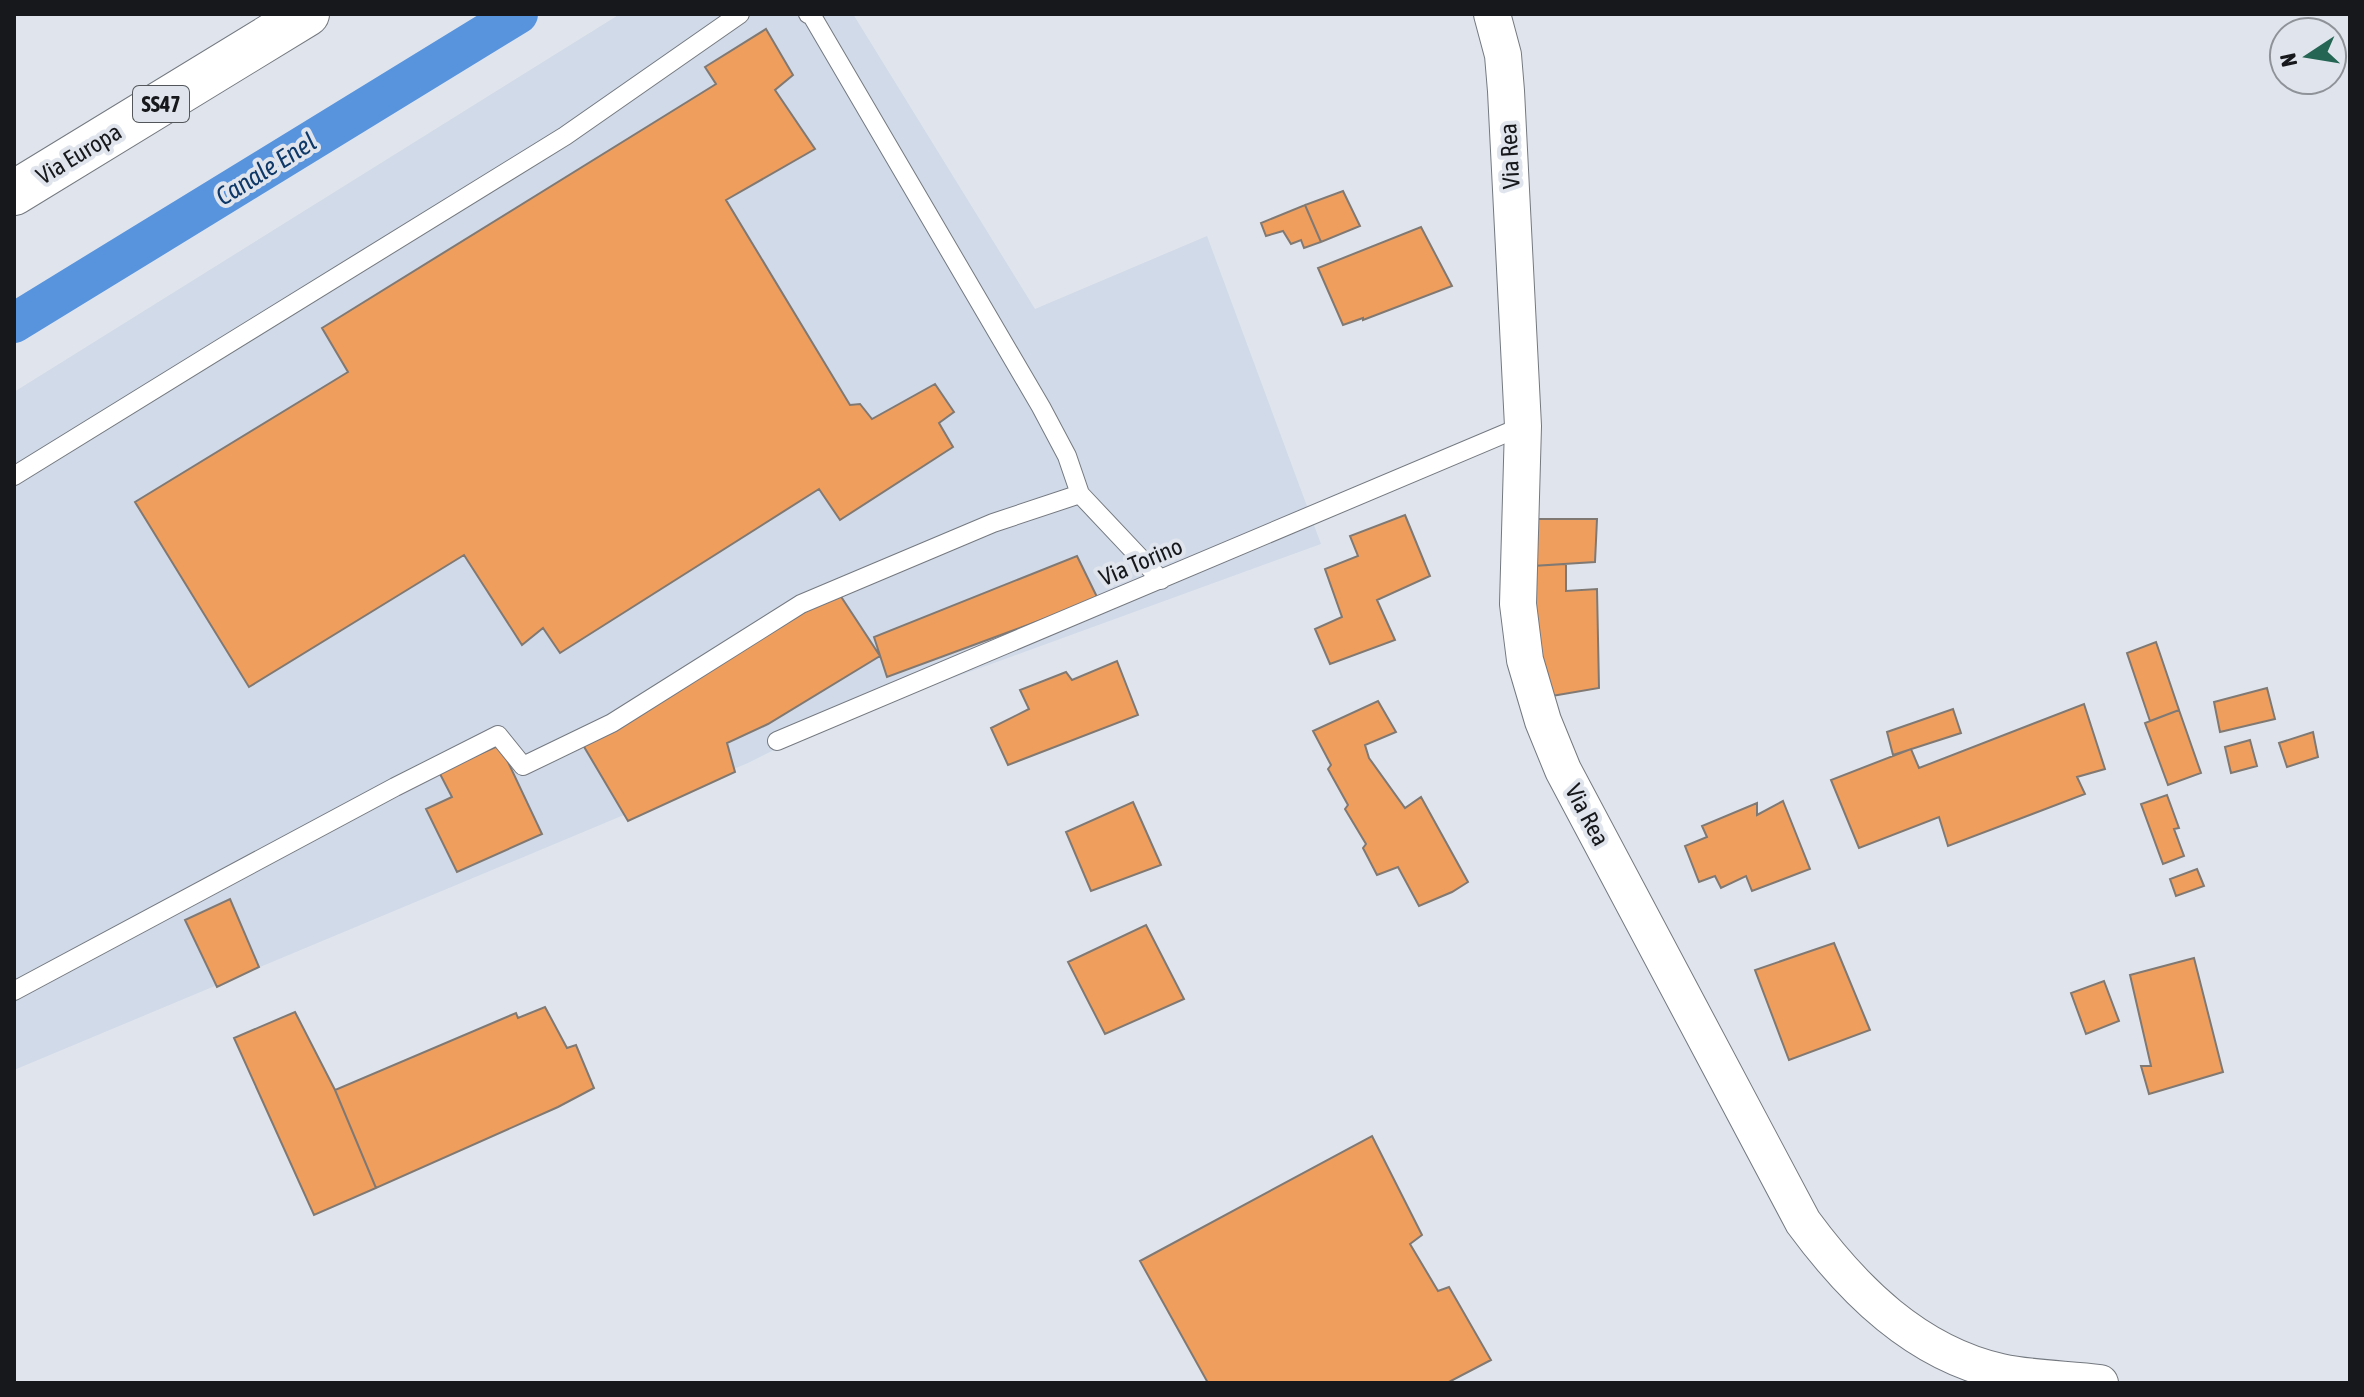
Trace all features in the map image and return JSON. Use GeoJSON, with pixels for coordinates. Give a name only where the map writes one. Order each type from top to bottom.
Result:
{"type":"FeatureCollection","features":[{"type":"Feature","properties":{"kind":"main road","name":"Via Europa"},"geometry":{"type":"LineString","coordinates":[[14,193],[307,14]]}},
{"type":"Feature","properties":{"kind":"street","name":"Via Rea"},"geometry":{"type":"LineString","coordinates":[[1492,14],[1503,55],[1506,91],[1523,426],[1518,604],[1525,660],[1543,721],[1563,770],[1803,1222],[1830,1259],[1854,1286],[1901,1326],[1967,1362],[2003,1372],[2100,1383]]}},
{"type":"Feature","properties":{"kind":"lane"},"geometry":{"type":"LineString","coordinates":[[14,476],[565,136],[740,14]]}},
{"type":"Feature","properties":{"kind":"lane"},"geometry":{"type":"LineString","coordinates":[[808,14],[863,102],[1041,407],[1067,456],[1080,494],[1161,580]]}},
{"type":"Feature","properties":{"kind":"lane","name":"Via Torino"},"geometry":{"type":"LineString","coordinates":[[777,741],[1523,426]]}},
{"type":"Feature","properties":{"kind":"lane"},"geometry":{"type":"LineString","coordinates":[[14,991],[381,794],[498,735],[523,766],[612,723],[801,604],[993,523],[1080,494]]}},
{"type":"Feature","properties":{"kind":"shaded area"},"geometry":{"type":"Polygon","coordinates":[[[620,14],[853,14],[1035,309],[1207,236],[1321,544],[826,724],[748,763],[14,1070],[14,392],[620,14]]]}},
{"type":"Feature","properties":{"kind":"building"},"geometry":{"type":"Polygon","coordinates":[[[766,29],[793,75],[775,90],[815,149],[726,200],[850,405],[860,404],[872,419],[935,384],[954,412],[939,423],[953,447],[840,520],[819,489],[560,653],[543,628],[522,645],[464,555],[249,687],[135,502],[348,372],[322,328],[716,84],[705,67],[766,29]]]}},
{"type":"Feature","properties":{"kind":"building"},"geometry":{"type":"Polygon","coordinates":[[[1343,191],[1360,226],[1321,242],[1305,205],[1343,191]]]}},
{"type":"Feature","properties":{"kind":"building"},"geometry":{"type":"Polygon","coordinates":[[[1305,205],[1321,242],[1304,248],[1301,240],[1291,244],[1283,231],[1266,236],[1261,223],[1305,205]]]}},
{"type":"Feature","properties":{"kind":"building"},"geometry":{"type":"Polygon","coordinates":[[[1421,227],[1452,286],[1343,325],[1318,268],[1421,227]]]}},
{"type":"Feature","properties":{"kind":"building"},"geometry":{"type":"Polygon","coordinates":[[[1405,515],[1430,576],[1377,600],[1395,640],[1330,664],[1315,629],[1342,617],[1325,569],[1358,556],[1350,536],[1405,515]]]}},
{"type":"Feature","properties":{"kind":"building"},"geometry":{"type":"Polygon","coordinates":[[[1529,519],[1597,519],[1595,562],[1532,566],[1529,519]]]}},
{"type":"Feature","properties":{"kind":"building"},"geometry":{"type":"Polygon","coordinates":[[[1077,556],[1098,599],[887,677],[874,637],[1077,556]]]}},
{"type":"Feature","properties":{"kind":"building"},"geometry":{"type":"Polygon","coordinates":[[[1566,564],[1566,591],[1597,589],[1599,688],[1540,698],[1532,566],[1566,564]]]}},
{"type":"Feature","properties":{"kind":"building"},"geometry":{"type":"Polygon","coordinates":[[[838,592],[880,656],[768,724],[727,743],[735,772],[628,821],[583,745],[838,592]]]}},
{"type":"Feature","properties":{"kind":"building"},"geometry":{"type":"Polygon","coordinates":[[[2156,642],[2179,710],[2150,721],[2127,653],[2156,642]]]}},
{"type":"Feature","properties":{"kind":"building"},"geometry":{"type":"Polygon","coordinates":[[[1117,661],[1138,715],[1008,765],[991,728],[1029,709],[1020,690],[1066,672],[1072,680],[1117,661]]]}},
{"type":"Feature","properties":{"kind":"building"},"geometry":{"type":"Polygon","coordinates":[[[2267,688],[2275,719],[2220,732],[2214,702],[2267,688]]]}},
{"type":"Feature","properties":{"kind":"building"},"geometry":{"type":"Polygon","coordinates":[[[1378,701],[1396,732],[1365,745],[1369,758],[1405,808],[1421,797],[1468,882],[1419,906],[1398,867],[1377,875],[1363,848],[1366,844],[1345,809],[1348,805],[1328,769],[1331,765],[1313,731],[1378,701]]]}},
{"type":"Feature","properties":{"kind":"building"},"geometry":{"type":"Polygon","coordinates":[[[2084,704],[2105,769],[2077,777],[2085,794],[1948,846],[1939,817],[1859,848],[1831,780],[1911,749],[1919,768],[2084,704]]]}},
{"type":"Feature","properties":{"kind":"building"},"geometry":{"type":"Polygon","coordinates":[[[1953,709],[1961,733],[1893,755],[1887,732],[1953,709]]]}},
{"type":"Feature","properties":{"kind":"building"},"geometry":{"type":"Polygon","coordinates":[[[2179,710],[2201,773],[2168,785],[2145,723],[2179,710]]]}},
{"type":"Feature","properties":{"kind":"building"},"geometry":{"type":"Polygon","coordinates":[[[2313,732],[2318,757],[2287,767],[2279,743],[2313,732]]]}},
{"type":"Feature","properties":{"kind":"building"},"geometry":{"type":"Polygon","coordinates":[[[2250,740],[2257,766],[2231,773],[2225,747],[2250,740]]]}},
{"type":"Feature","properties":{"kind":"building"},"geometry":{"type":"Polygon","coordinates":[[[500,745],[542,834],[457,872],[426,809],[452,797],[439,772],[500,745]]]}},
{"type":"Feature","properties":{"kind":"building"},"geometry":{"type":"Polygon","coordinates":[[[2167,795],[2179,828],[2174,829],[2184,856],[2163,864],[2141,804],[2167,795]]]}},
{"type":"Feature","properties":{"kind":"building"},"geometry":{"type":"Polygon","coordinates":[[[1783,801],[1810,869],[1752,891],[1746,876],[1721,888],[1715,876],[1699,882],[1685,846],[1707,837],[1702,826],[1757,803],[1757,815],[1783,801]]]}},
{"type":"Feature","properties":{"kind":"building"},"geometry":{"type":"Polygon","coordinates":[[[1133,802],[1161,865],[1091,891],[1066,832],[1133,802]]]}},
{"type":"Feature","properties":{"kind":"building"},"geometry":{"type":"Polygon","coordinates":[[[2197,869],[2204,886],[2176,896],[2170,879],[2197,869]]]}},
{"type":"Feature","properties":{"kind":"building"},"geometry":{"type":"Polygon","coordinates":[[[230,899],[259,967],[217,987],[185,920],[230,899]]]}},
{"type":"Feature","properties":{"kind":"building"},"geometry":{"type":"Polygon","coordinates":[[[1146,925],[1184,999],[1105,1034],[1068,962],[1146,925]]]}},
{"type":"Feature","properties":{"kind":"building"},"geometry":{"type":"Polygon","coordinates":[[[1834,943],[1870,1030],[1789,1060],[1755,970],[1834,943]]]}},
{"type":"Feature","properties":{"kind":"building"},"geometry":{"type":"Polygon","coordinates":[[[2194,958],[2223,1072],[2149,1094],[2141,1066],[2151,1066],[2130,975],[2194,958]]]}},
{"type":"Feature","properties":{"kind":"building"},"geometry":{"type":"Polygon","coordinates":[[[2104,981],[2119,1021],[2086,1034],[2071,993],[2104,981]]]}},
{"type":"Feature","properties":{"kind":"building"},"geometry":{"type":"Polygon","coordinates":[[[545,1007],[567,1048],[576,1045],[594,1088],[376,1188],[335,1090],[516,1013],[518,1018],[545,1007]]]}},
{"type":"Feature","properties":{"kind":"building"},"geometry":{"type":"Polygon","coordinates":[[[295,1012],[335,1090],[376,1188],[314,1215],[234,1038],[295,1012]]]}},
{"type":"Feature","properties":{"kind":"building"},"geometry":{"type":"Polygon","coordinates":[[[1372,1136],[1422,1235],[1410,1244],[1438,1291],[1449,1287],[1491,1360],[1447,1383],[1208,1383],[1140,1261],[1372,1136]]]}},
{"type":"Feature","properties":{"kind":"waterway","name":"Canale Enel"},"geometry":{"type":"LineString","coordinates":[[14,323],[518,14]]}}]}
